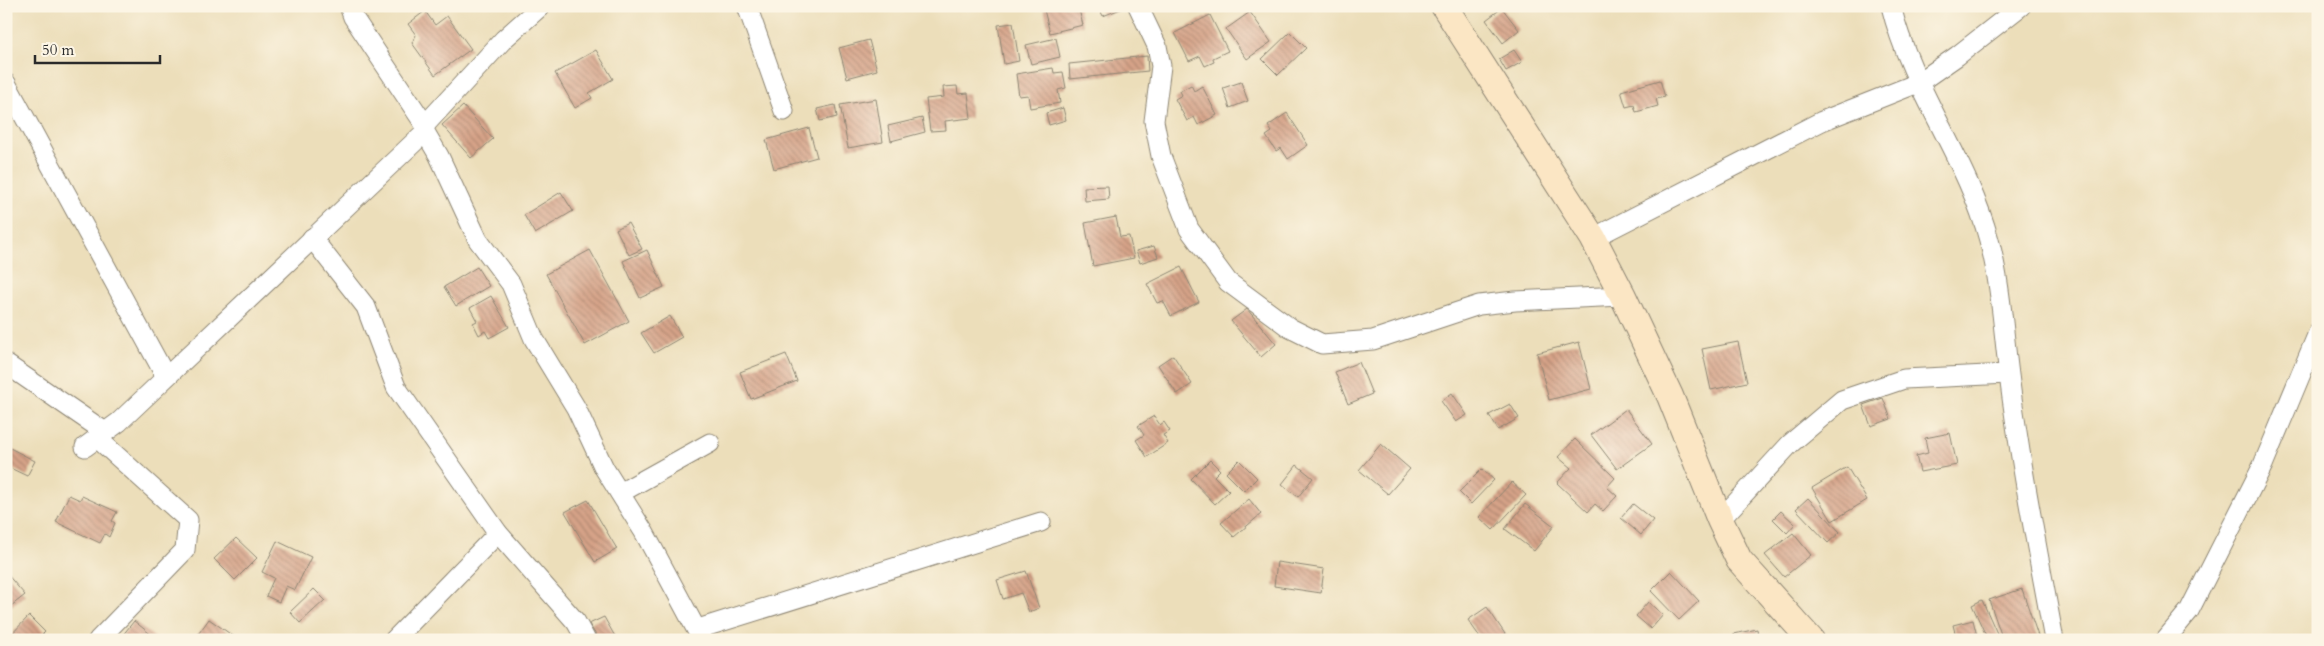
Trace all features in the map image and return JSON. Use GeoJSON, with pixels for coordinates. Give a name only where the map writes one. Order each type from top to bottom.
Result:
{"type":"FeatureCollection","features":[{"type":"Feature","properties":{"kind":"street"},"geometry":{"type":"LineString","coordinates":[[348,6],[353,17],[425,129],[478,240],[511,284],[534,339],[576,408],[604,468],[620,492],[700,635],[1041,522]]}},
{"type":"Feature","properties":{"kind":"street"},"geometry":{"type":"LineString","coordinates":[[96,439],[119,422],[425,129],[504,39],[541,6]]}},
{"type":"Feature","properties":{"kind":"street"},"geometry":{"type":"LineString","coordinates":[[747,6],[784,111]]}},
{"type":"Feature","properties":{"kind":"street"},"geometry":{"type":"LineString","coordinates":[[1138,6],[1157,46],[1161,66],[1154,121],[1161,156],[1189,228],[1228,282],[1290,328],[1322,344],[1372,340],[1479,305],[1515,301],[1623,296]]}},
{"type":"Feature","properties":{"kind":"street"},"geometry":{"type":"LineString","coordinates":[[1444,6],[1593,238],[1623,296],[1670,396],[1720,520],[1739,560],[1811,640]]}},
{"type":"Feature","properties":{"kind":"street"},"geometry":{"type":"LineString","coordinates":[[1890,6],[1897,34],[1918,83],[1967,183],[1989,239],[2004,316],[2008,374],[2054,640]]}},
{"type":"Feature","properties":{"kind":"street"},"geometry":{"type":"LineString","coordinates":[[1593,238],[1822,121],[1918,83],[1957,56],[2020,6]]}},
{"type":"Feature","properties":{"kind":"street"},"geometry":{"type":"LineString","coordinates":[[6,84],[166,376]]}},
{"type":"Feature","properties":{"kind":"street"},"geometry":{"type":"LineString","coordinates":[[312,238],[366,307],[396,388],[498,533],[576,622],[586,640]]}},
{"type":"Feature","properties":{"kind":"street"},"geometry":{"type":"LineString","coordinates":[[2165,640],[2189,611],[2263,465],[2318,333]]}},
{"type":"Feature","properties":{"kind":"street"},"geometry":{"type":"LineString","coordinates":[[6,364],[96,439],[188,520],[185,550],[98,640]]}},
{"type":"Feature","properties":{"kind":"street"},"geometry":{"type":"LineString","coordinates":[[1720,520],[1790,444],[1842,400],[1904,379],[2008,374]]}},
{"type":"Feature","properties":{"kind":"street"},"geometry":{"type":"LineString","coordinates":[[620,492],[710,443]]}},
{"type":"Feature","properties":{"kind":"street"},"geometry":{"type":"LineString","coordinates":[[394,640],[498,533]]}},
{"type":"Feature","properties":{"kind":"building"},"geometry":{"type":"Polygon","coordinates":[[[1043,6],[1078,6],[1083,25],[1050,33],[1043,6]]]}},
{"type":"Feature","properties":{"kind":"building"},"geometry":{"type":"Polygon","coordinates":[[[1098,6],[1122,6],[1123,8],[1103,16],[1098,6]]]}},
{"type":"Feature","properties":{"kind":"building"},"geometry":{"type":"Polygon","coordinates":[[[1502,8],[1519,30],[1503,43],[1486,20],[1502,8]]]}},
{"type":"Feature","properties":{"kind":"building"},"geometry":{"type":"Polygon","coordinates":[[[425,11],[435,25],[447,16],[471,49],[435,75],[412,43],[416,35],[408,24],[425,11]]]}},
{"type":"Feature","properties":{"kind":"building"},"geometry":{"type":"Polygon","coordinates":[[[1250,12],[1271,42],[1247,59],[1226,29],[1250,12]]]}},
{"type":"Feature","properties":{"kind":"building"},"geometry":{"type":"Polygon","coordinates":[[[1210,15],[1228,51],[1213,58],[1214,62],[1205,66],[1200,56],[1189,61],[1175,33],[1210,15]]]}},
{"type":"Feature","properties":{"kind":"building"},"geometry":{"type":"Polygon","coordinates":[[[1013,23],[1019,61],[1004,64],[998,25],[1013,23]]]}},
{"type":"Feature","properties":{"kind":"building"},"geometry":{"type":"Polygon","coordinates":[[[1290,32],[1306,48],[1278,75],[1262,59],[1290,32]]]}},
{"type":"Feature","properties":{"kind":"building"},"geometry":{"type":"Polygon","coordinates":[[[1056,38],[1060,57],[1031,64],[1026,45],[1056,38]]]}},
{"type":"Feature","properties":{"kind":"building"},"geometry":{"type":"Polygon","coordinates":[[[869,40],[877,70],[847,78],[839,48],[869,40]]]}},
{"type":"Feature","properties":{"kind":"building"},"geometry":{"type":"Polygon","coordinates":[[[596,50],[613,79],[589,93],[592,98],[575,108],[555,73],[596,50]]]}},
{"type":"Feature","properties":{"kind":"building"},"geometry":{"type":"Polygon","coordinates":[[[1514,50],[1522,62],[1506,71],[1499,59],[1514,50]]]}},
{"type":"Feature","properties":{"kind":"building"},"geometry":{"type":"Polygon","coordinates":[[[1147,56],[1148,71],[1070,79],[1069,64],[1147,56]]]}},
{"type":"Feature","properties":{"kind":"building"},"geometry":{"type":"Polygon","coordinates":[[[1053,68],[1054,73],[1063,72],[1066,88],[1058,90],[1060,103],[1030,108],[1028,95],[1019,96],[1016,74],[1053,68]]]}},
{"type":"Feature","properties":{"kind":"building"},"geometry":{"type":"Polygon","coordinates":[[[1660,80],[1665,97],[1656,99],[1658,106],[1636,112],[1634,105],[1626,107],[1621,91],[1660,80]]]}},
{"type":"Feature","properties":{"kind":"building"},"geometry":{"type":"Polygon","coordinates":[[[1241,82],[1248,101],[1230,108],[1223,88],[1241,82]]]}},
{"type":"Feature","properties":{"kind":"building"},"geometry":{"type":"Polygon","coordinates":[[[1191,85],[1194,91],[1202,86],[1217,115],[1198,125],[1194,117],[1187,121],[1175,99],[1182,95],[1180,91],[1191,85]]]}},
{"type":"Feature","properties":{"kind":"building"},"geometry":{"type":"Polygon","coordinates":[[[957,86],[958,94],[968,93],[971,118],[945,121],[946,130],[930,131],[926,99],[944,97],[943,87],[957,86]]]}},
{"type":"Feature","properties":{"kind":"building"},"geometry":{"type":"Polygon","coordinates":[[[876,99],[883,142],[848,148],[840,105],[876,99]]]}},
{"type":"Feature","properties":{"kind":"building"},"geometry":{"type":"Polygon","coordinates":[[[835,105],[837,117],[820,121],[817,109],[835,105]]]}},
{"type":"Feature","properties":{"kind":"building"},"geometry":{"type":"Polygon","coordinates":[[[463,106],[493,139],[471,158],[442,125],[463,106]]]}},
{"type":"Feature","properties":{"kind":"building"},"geometry":{"type":"Polygon","coordinates":[[[1063,108],[1066,120],[1049,125],[1046,113],[1063,108]]]}},
{"type":"Feature","properties":{"kind":"building"},"geometry":{"type":"Polygon","coordinates":[[[1287,113],[1308,145],[1288,159],[1281,148],[1276,151],[1266,136],[1272,132],[1268,126],[1287,113]]]}},
{"type":"Feature","properties":{"kind":"building"},"geometry":{"type":"Polygon","coordinates":[[[922,118],[925,132],[891,141],[888,126],[922,118]]]}},
{"type":"Feature","properties":{"kind":"building"},"geometry":{"type":"Polygon","coordinates":[[[809,128],[817,157],[774,169],[766,140],[809,128]]]}},
{"type":"Feature","properties":{"kind":"building"},"geometry":{"type":"Polygon","coordinates":[[[1108,186],[1109,199],[1085,201],[1084,187],[1108,186]]]}},
{"type":"Feature","properties":{"kind":"building"},"geometry":{"type":"Polygon","coordinates":[[[561,192],[573,211],[535,234],[524,215],[561,192]]]}},
{"type":"Feature","properties":{"kind":"building"},"geometry":{"type":"Polygon","coordinates":[[[1116,217],[1120,237],[1129,236],[1134,258],[1093,266],[1085,223],[1116,217]]]}},
{"type":"Feature","properties":{"kind":"building"},"geometry":{"type":"Polygon","coordinates":[[[628,223],[642,249],[629,255],[616,229],[628,223]]]}},
{"type":"Feature","properties":{"kind":"building"},"geometry":{"type":"Polygon","coordinates":[[[1154,246],[1158,257],[1140,263],[1136,251],[1154,246]]]}},
{"type":"Feature","properties":{"kind":"building"},"geometry":{"type":"Polygon","coordinates":[[[590,250],[629,321],[585,345],[546,274],[590,250]]]}},
{"type":"Feature","properties":{"kind":"building"},"geometry":{"type":"Polygon","coordinates":[[[647,250],[664,287],[640,298],[623,261],[647,250]]]}},
{"type":"Feature","properties":{"kind":"building"},"geometry":{"type":"Polygon","coordinates":[[[477,267],[489,286],[456,306],[444,287],[477,267]]]}},
{"type":"Feature","properties":{"kind":"building"},"geometry":{"type":"Polygon","coordinates":[[[1181,267],[1199,302],[1171,316],[1163,301],[1157,303],[1147,284],[1181,267]]]}},
{"type":"Feature","properties":{"kind":"building"},"geometry":{"type":"Polygon","coordinates":[[[491,296],[509,327],[489,338],[485,331],[479,335],[473,323],[477,321],[470,308],[491,296]]]}},
{"type":"Feature","properties":{"kind":"building"},"geometry":{"type":"Polygon","coordinates":[[[1247,309],[1276,344],[1261,357],[1231,321],[1247,309]]]}},
{"type":"Feature","properties":{"kind":"building"},"geometry":{"type":"Polygon","coordinates":[[[670,316],[682,337],[654,353],[641,333],[670,316]]]}},
{"type":"Feature","properties":{"kind":"building"},"geometry":{"type":"Polygon","coordinates":[[[1579,342],[1591,389],[1549,400],[1537,353],[1579,342]]]}},
{"type":"Feature","properties":{"kind":"building"},"geometry":{"type":"Polygon","coordinates":[[[1738,342],[1747,382],[1711,390],[1702,349],[1738,342]]]}},
{"type":"Feature","properties":{"kind":"building"},"geometry":{"type":"Polygon","coordinates":[[[786,354],[797,381],[751,399],[740,372],[786,354]]]}},
{"type":"Feature","properties":{"kind":"building"},"geometry":{"type":"Polygon","coordinates":[[[1173,355],[1192,384],[1177,394],[1158,365],[1173,355]]]}},
{"type":"Feature","properties":{"kind":"building"},"geometry":{"type":"Polygon","coordinates":[[[1359,362],[1372,394],[1348,404],[1335,372],[1359,362]]]}},
{"type":"Feature","properties":{"kind":"building"},"geometry":{"type":"Polygon","coordinates":[[[1452,393],[1467,415],[1456,422],[1441,401],[1452,393]]]}},
{"type":"Feature","properties":{"kind":"building"},"geometry":{"type":"Polygon","coordinates":[[[1883,398],[1891,419],[1871,426],[1863,405],[1883,398]]]}},
{"type":"Feature","properties":{"kind":"building"},"geometry":{"type":"Polygon","coordinates":[[[1510,404],[1519,418],[1498,430],[1489,415],[1510,404]]]}},
{"type":"Feature","properties":{"kind":"building"},"geometry":{"type":"Polygon","coordinates":[[[1626,409],[1652,444],[1617,469],[1591,435],[1626,409]]]}},
{"type":"Feature","properties":{"kind":"building"},"geometry":{"type":"Polygon","coordinates":[[[1154,416],[1160,425],[1164,422],[1170,431],[1163,435],[1168,443],[1147,457],[1136,440],[1144,435],[1138,426],[1154,416]]]}},
{"type":"Feature","properties":{"kind":"building"},"geometry":{"type":"Polygon","coordinates":[[[1950,433],[1957,465],[1920,472],[1916,456],[1928,453],[1925,438],[1950,433]]]}},
{"type":"Feature","properties":{"kind":"building"},"geometry":{"type":"Polygon","coordinates":[[[1575,439],[1615,478],[1607,487],[1617,496],[1603,511],[1595,504],[1588,512],[1557,483],[1571,468],[1558,457],[1575,439]]]}},
{"type":"Feature","properties":{"kind":"building"},"geometry":{"type":"Polygon","coordinates":[[[1381,444],[1410,469],[1388,494],[1359,470],[1381,444]]]}},
{"type":"Feature","properties":{"kind":"building"},"geometry":{"type":"Polygon","coordinates":[[[8,447],[35,461],[27,476],[6,466],[8,447]]]}},
{"type":"Feature","properties":{"kind":"building"},"geometry":{"type":"Polygon","coordinates":[[[1210,460],[1220,470],[1214,476],[1229,491],[1215,504],[1191,479],[1210,460]]]}},
{"type":"Feature","properties":{"kind":"building"},"geometry":{"type":"Polygon","coordinates":[[[1239,460],[1257,478],[1244,491],[1226,473],[1239,460]]]}},
{"type":"Feature","properties":{"kind":"building"},"geometry":{"type":"Polygon","coordinates":[[[1297,465],[1313,478],[1298,497],[1282,484],[1297,465]]]}},
{"type":"Feature","properties":{"kind":"building"},"geometry":{"type":"Polygon","coordinates":[[[1847,467],[1867,500],[1832,521],[1812,488],[1847,467]]]}},
{"type":"Feature","properties":{"kind":"building"},"geometry":{"type":"Polygon","coordinates":[[[1482,469],[1494,480],[1471,504],[1459,492],[1482,469]]]}},
{"type":"Feature","properties":{"kind":"building"},"geometry":{"type":"Polygon","coordinates":[[[1512,482],[1526,495],[1493,530],[1479,517],[1512,482]]]}},
{"type":"Feature","properties":{"kind":"building"},"geometry":{"type":"Polygon","coordinates":[[[69,495],[80,500],[82,496],[117,512],[112,521],[115,523],[109,537],[105,534],[100,543],[56,522],[69,495]]]}},
{"type":"Feature","properties":{"kind":"building"},"geometry":{"type":"Polygon","coordinates":[[[1808,498],[1840,532],[1828,543],[1796,509],[1808,498]]]}},
{"type":"Feature","properties":{"kind":"building"},"geometry":{"type":"Polygon","coordinates":[[[1249,499],[1261,514],[1234,537],[1221,523],[1249,499]]]}},
{"type":"Feature","properties":{"kind":"building"},"geometry":{"type":"Polygon","coordinates":[[[588,500],[617,549],[595,562],[565,512],[588,500]]]}},
{"type":"Feature","properties":{"kind":"building"},"geometry":{"type":"Polygon","coordinates":[[[1525,504],[1554,526],[1534,551],[1505,529],[1525,504]]]}},
{"type":"Feature","properties":{"kind":"building"},"geometry":{"type":"Polygon","coordinates":[[[1633,504],[1653,520],[1641,535],[1621,518],[1633,504]]]}},
{"type":"Feature","properties":{"kind":"building"},"geometry":{"type":"Polygon","coordinates":[[[1781,511],[1795,524],[1787,533],[1773,519],[1781,511]]]}},
{"type":"Feature","properties":{"kind":"building"},"geometry":{"type":"Polygon","coordinates":[[[1793,533],[1811,555],[1784,577],[1765,555],[1793,533]]]}},
{"type":"Feature","properties":{"kind":"building"},"geometry":{"type":"Polygon","coordinates":[[[236,538],[257,558],[235,580],[214,559],[236,538]]]}},
{"type":"Feature","properties":{"kind":"building"},"geometry":{"type":"Polygon","coordinates":[[[277,541],[311,557],[295,590],[286,586],[279,602],[266,596],[274,578],[262,572],[277,541]]]}},
{"type":"Feature","properties":{"kind":"building"},"geometry":{"type":"Polygon","coordinates":[[[1277,562],[1324,569],[1321,593],[1274,586],[1277,562]]]}},
{"type":"Feature","properties":{"kind":"building"},"geometry":{"type":"Polygon","coordinates":[[[1026,571],[1039,608],[1029,612],[1021,593],[1003,599],[997,580],[1026,571]]]}},
{"type":"Feature","properties":{"kind":"building"},"geometry":{"type":"Polygon","coordinates":[[[1671,571],[1699,601],[1679,620],[1651,591],[1671,571]]]}},
{"type":"Feature","properties":{"kind":"building"},"geometry":{"type":"Polygon","coordinates":[[[6,573],[25,595],[6,610],[6,573]]]}},
{"type":"Feature","properties":{"kind":"building"},"geometry":{"type":"Polygon","coordinates":[[[314,589],[325,600],[300,623],[290,612],[314,589]]]}},
{"type":"Feature","properties":{"kind":"building"},"geometry":{"type":"Polygon","coordinates":[[[2022,589],[2038,636],[2027,640],[2003,640],[1989,600],[2022,589]]]}},
{"type":"Feature","properties":{"kind":"building"},"geometry":{"type":"Polygon","coordinates":[[[1982,600],[2000,640],[1988,640],[1972,605],[1982,600]]]}},
{"type":"Feature","properties":{"kind":"building"},"geometry":{"type":"Polygon","coordinates":[[[1648,602],[1663,615],[1651,629],[1636,616],[1648,602]]]}},
{"type":"Feature","properties":{"kind":"building"},"geometry":{"type":"Polygon","coordinates":[[[1487,607],[1509,640],[1482,640],[1468,620],[1487,607]]]}},
{"type":"Feature","properties":{"kind":"building"},"geometry":{"type":"Polygon","coordinates":[[[29,616],[45,632],[37,640],[6,640],[29,616]]]}},
{"type":"Feature","properties":{"kind":"building"},"geometry":{"type":"Polygon","coordinates":[[[604,617],[617,640],[599,640],[589,624],[604,617]]]}},
{"type":"Feature","properties":{"kind":"building"},"geometry":{"type":"Polygon","coordinates":[[[209,619],[236,638],[235,640],[194,640],[209,619]]]}},
{"type":"Feature","properties":{"kind":"building"},"geometry":{"type":"Polygon","coordinates":[[[1973,620],[1978,640],[1957,640],[1953,625],[1973,620]]]}},
{"type":"Feature","properties":{"kind":"building"},"geometry":{"type":"Polygon","coordinates":[[[134,621],[158,640],[126,640],[122,636],[134,621]]]}},
{"type":"Feature","properties":{"kind":"building"},"geometry":{"type":"Polygon","coordinates":[[[1757,629],[1759,640],[1735,640],[1734,634],[1757,629]]]}}]}
